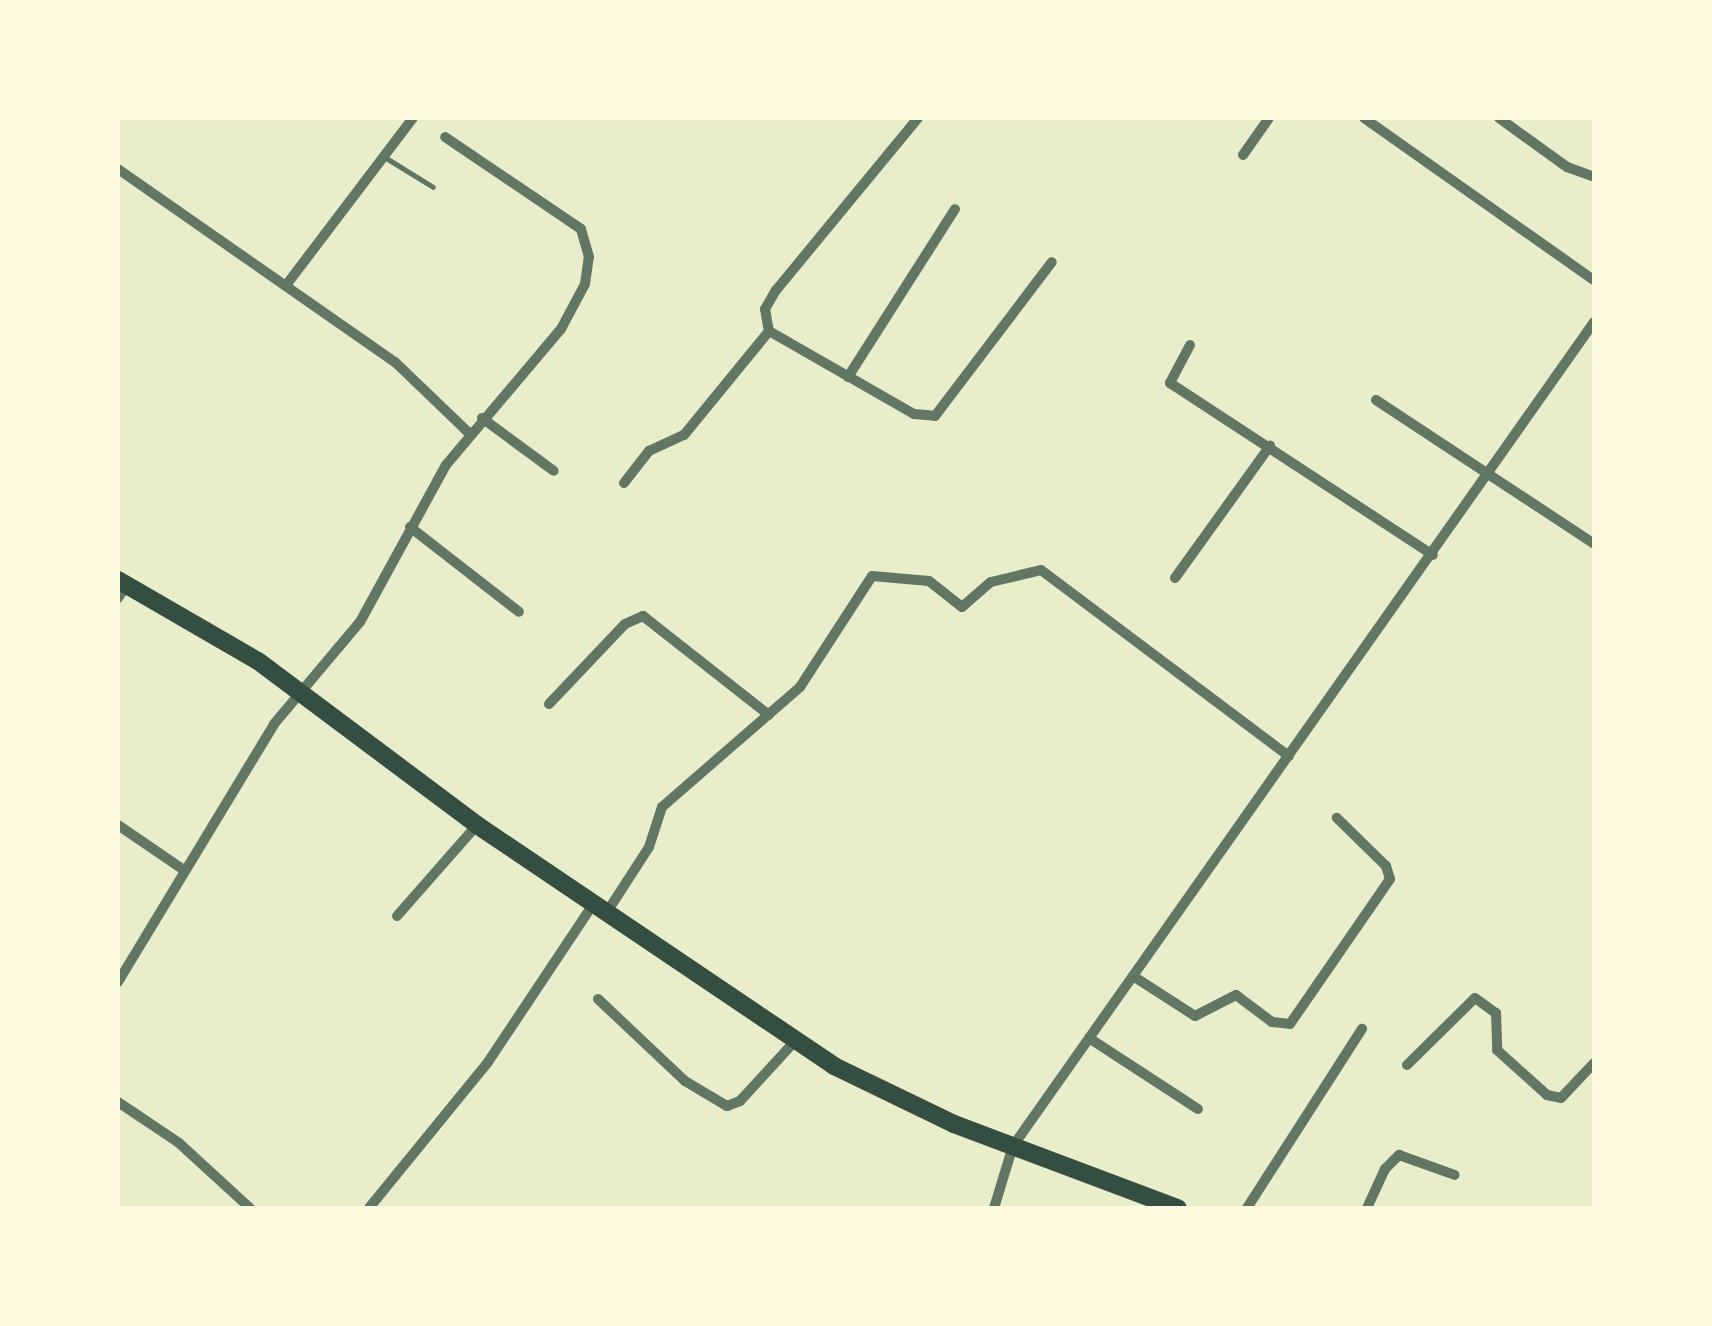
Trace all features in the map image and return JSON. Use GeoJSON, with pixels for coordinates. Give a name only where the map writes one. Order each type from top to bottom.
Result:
{"type":"FeatureCollection","features":[{"type":"Feature","properties":{"kind":"highway"},"geometry":{"type":"LineString","coordinates":[[120,588],[302,692],[477,825],[794,1040],[906,1104],[1169,1206]]}},
{"type":"Feature","properties":{"kind":"street"},"geometry":{"type":"LineString","coordinates":[[287,284],[413,118]]}},
{"type":"Feature","properties":{"kind":"street"},"geometry":{"type":"LineString","coordinates":[[918,118],[776,290],[765,310],[769,331],[914,414],[935,416],[1052,262]]}},
{"type":"Feature","properties":{"kind":"street"},"geometry":{"type":"LineString","coordinates":[[1243,155],[1269,118]]}},
{"type":"Feature","properties":{"kind":"street"},"geometry":{"type":"LineString","coordinates":[[1364,118],[1594,280]]}},
{"type":"Feature","properties":{"kind":"street"},"geometry":{"type":"LineString","coordinates":[[1499,118],[1567,168],[1594,177]]}},
{"type":"Feature","properties":{"kind":"street"},"geometry":{"type":"LineString","coordinates":[[118,982],[248,764],[360,622],[410,527],[470,433],[562,329],[586,284],[590,257],[580,229],[445,137]]}},
{"type":"Feature","properties":{"kind":"street"},"geometry":{"type":"LineString","coordinates":[[118,169],[395,362],[470,433]]}},
{"type":"Feature","properties":{"kind":"street"},"geometry":{"type":"LineString","coordinates":[[848,376],[954,210]]}},
{"type":"Feature","properties":{"kind":"street"},"geometry":{"type":"LineString","coordinates":[[994,1208],[1013,1146],[1594,322]]}},
{"type":"Feature","properties":{"kind":"street"},"geometry":{"type":"LineString","coordinates":[[624,483],[649,451],[684,435],[769,331]]}},
{"type":"Feature","properties":{"kind":"street"},"geometry":{"type":"LineString","coordinates":[[1190,345],[1170,382],[1433,555]]}},
{"type":"Feature","properties":{"kind":"street"},"geometry":{"type":"LineString","coordinates":[[1376,400],[1594,544]]}},
{"type":"Feature","properties":{"kind":"street"},"geometry":{"type":"LineString","coordinates":[[482,418],[554,471]]}},
{"type":"Feature","properties":{"kind":"street"},"geometry":{"type":"LineString","coordinates":[[1175,578],[1270,446]]}},
{"type":"Feature","properties":{"kind":"street"},"geometry":{"type":"LineString","coordinates":[[410,527],[519,612]]}},
{"type":"Feature","properties":{"kind":"street"},"geometry":{"type":"LineString","coordinates":[[368,1208],[488,1062],[600,907],[649,847],[662,807],[815,669],[872,576],[929,581],[962,607],[991,582],[1034,569],[1290,756]]}},
{"type":"Feature","properties":{"kind":"street"},"geometry":{"type":"LineString","coordinates":[[549,704],[625,624],[642,616],[670,631],[769,714]]}},
{"type":"Feature","properties":{"kind":"street"},"geometry":{"type":"LineString","coordinates":[[1133,976],[1195,1016],[1236,995],[1272,1022],[1290,1024],[1390,879],[1386,866],[1337,818]]}},
{"type":"Feature","properties":{"kind":"street"},"geometry":{"type":"LineString","coordinates":[[397,916],[477,825]]}},
{"type":"Feature","properties":{"kind":"street"},"geometry":{"type":"LineString","coordinates":[[118,826],[184,870]]}},
{"type":"Feature","properties":{"kind":"street"},"geometry":{"type":"LineString","coordinates":[[1406,1065],[1475,998],[1496,1012],[1497,1050],[1547,1095],[1562,1098],[1594,1063]]}},
{"type":"Feature","properties":{"kind":"street"},"geometry":{"type":"LineString","coordinates":[[598,999],[685,1081],[728,1106],[740,1102],[794,1040]]}},
{"type":"Feature","properties":{"kind":"street"},"geometry":{"type":"LineString","coordinates":[[1247,1208],[1362,1029]]}},
{"type":"Feature","properties":{"kind":"street"},"geometry":{"type":"LineString","coordinates":[[1089,1038],[1198,1109]]}},
{"type":"Feature","properties":{"kind":"street"},"geometry":{"type":"LineString","coordinates":[[118,1102],[179,1143],[250,1208]]}},
{"type":"Feature","properties":{"kind":"street"},"geometry":{"type":"LineString","coordinates":[[1367,1208],[1385,1169],[1399,1155],[1455,1175]]}},
{"type":"Feature","properties":{"kind":"lane"},"geometry":{"type":"LineString","coordinates":[[384,156],[433,188]]}}]}
